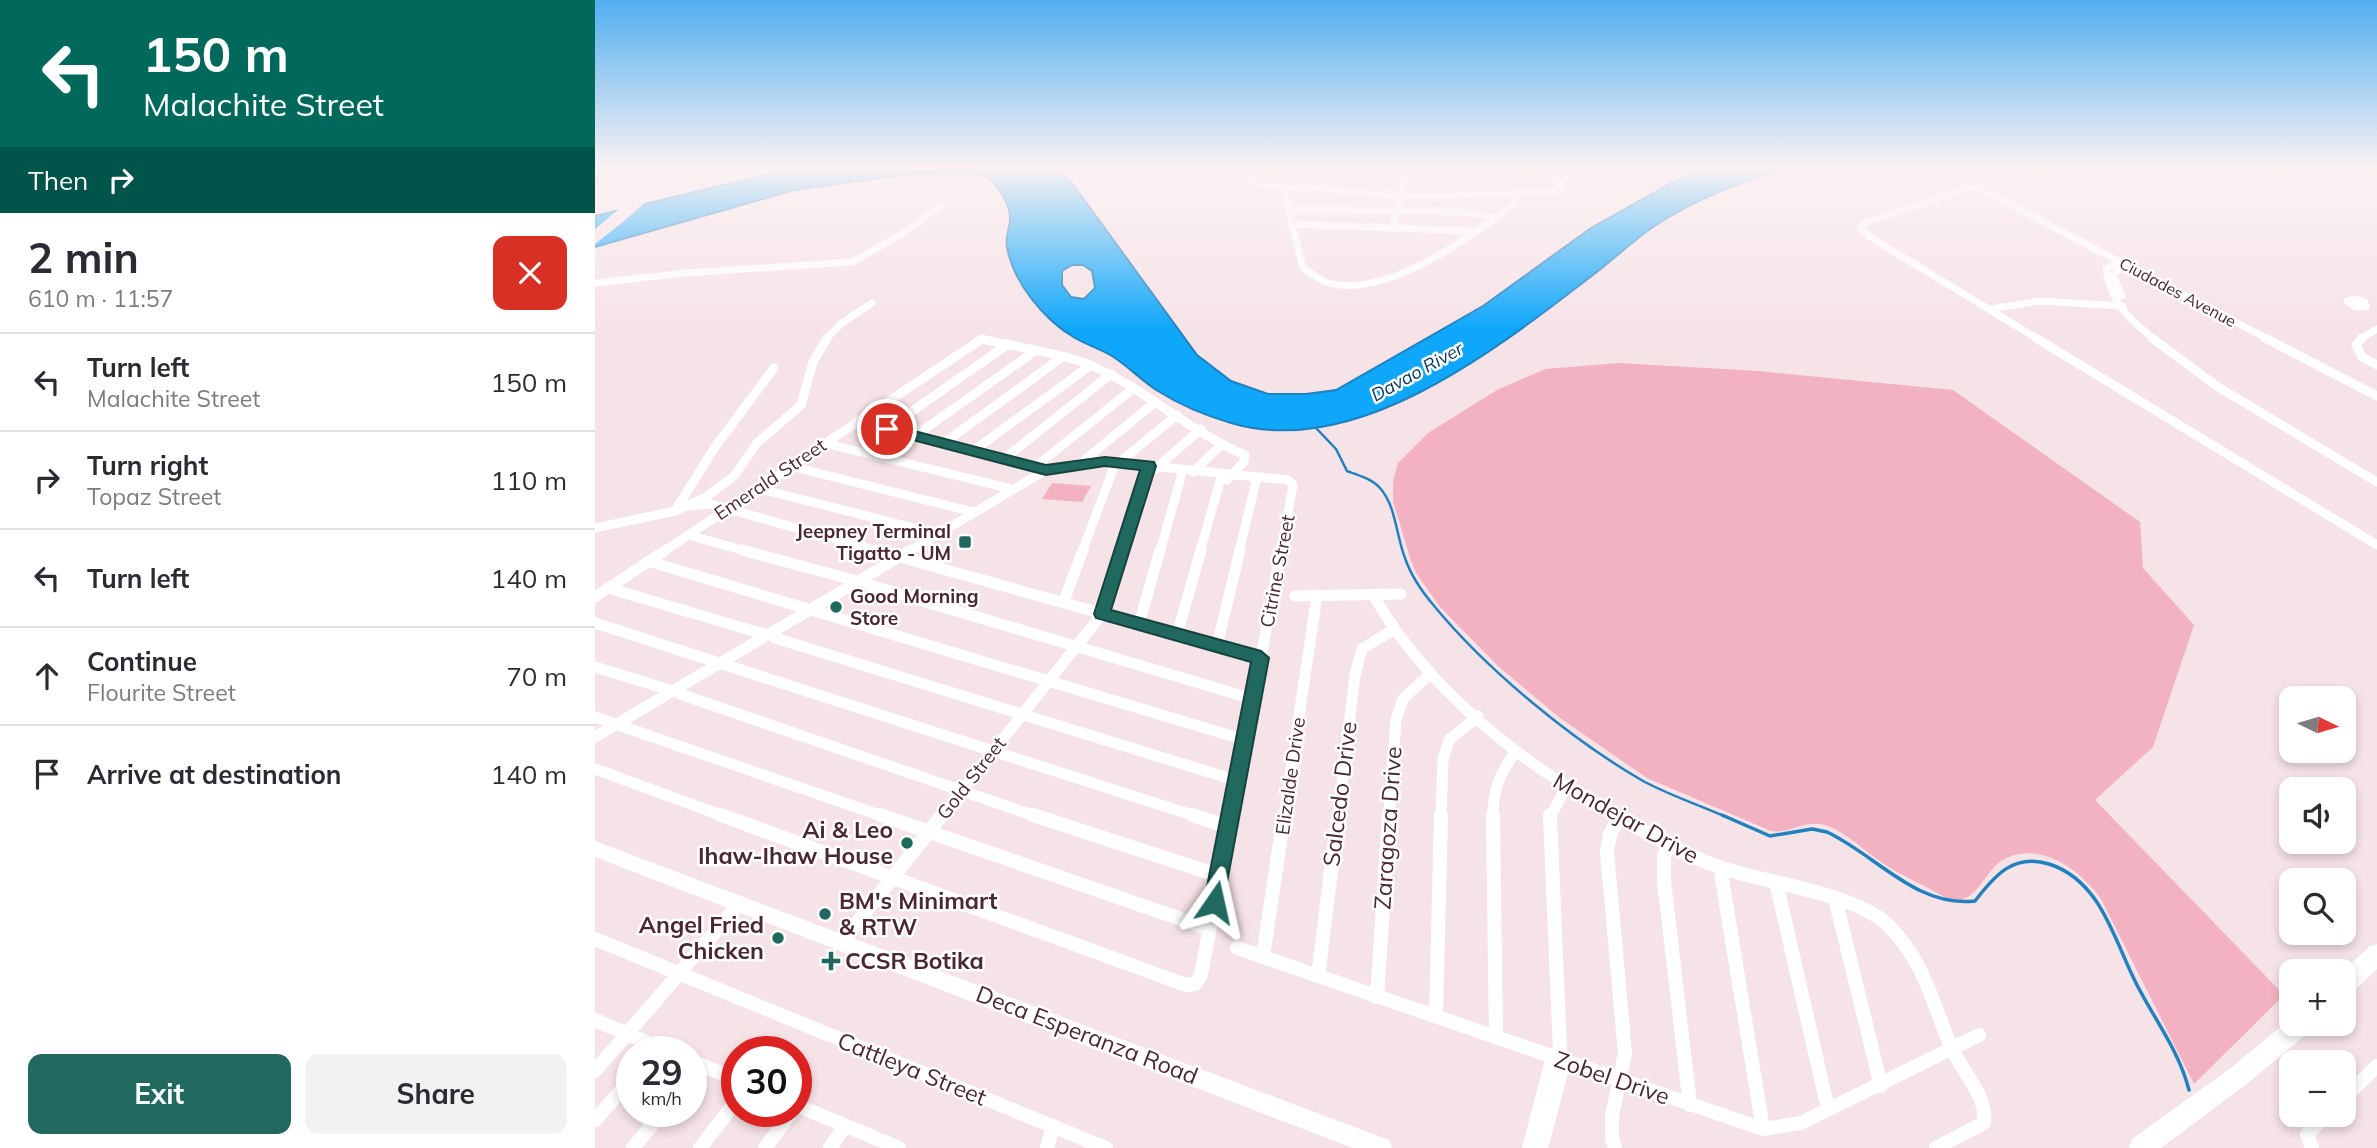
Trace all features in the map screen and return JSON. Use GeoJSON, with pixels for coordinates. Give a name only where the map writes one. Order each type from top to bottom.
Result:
{"type":"FeatureCollection","features":[{"type":"Feature","properties":{"kind":"main road"},"geometry":{"type":"LineString","coordinates":[[2356,974],[2377,955]]}},
{"type":"Feature","properties":{"kind":"main road"},"geometry":{"type":"LineString","coordinates":[[2143,1148],[2287,1036]]}},
{"type":"Feature","properties":{"kind":"street"},"geometry":{"type":"LineString","coordinates":[[596,284],[687,273],[852,262],[918,223]]}},
{"type":"Feature","properties":{"kind":"street"},"geometry":{"type":"LineString","coordinates":[[1393,228],[1394,223]]}},
{"type":"Feature","properties":{"kind":"street"},"geometry":{"type":"LineString","coordinates":[[1473,232],[1290,224],[1303,268],[1317,278],[1353,284],[1395,278],[1473,232],[1487,223]]}},
{"type":"Feature","properties":{"kind":"street"},"geometry":{"type":"LineString","coordinates":[[1865,223],[1860,227],[1870,237],[2377,545]]}},
{"type":"Feature","properties":{"kind":"street","name":"Ciudades Avenue"},"geometry":{"type":"LineString","coordinates":[[2050,223],[2377,390]]}},
{"type":"Feature","properties":{"kind":"street","name":"Ciudades Avenue"},"geometry":{"type":"LineString","coordinates":[[2126,262],[2377,396]]}},
{"type":"Feature","properties":{"kind":"street"},"geometry":{"type":"LineString","coordinates":[[2126,262],[2106,270],[2104,277],[2135,324],[2164,351],[2377,482]]}},
{"type":"Feature","properties":{"kind":"street"},"geometry":{"type":"LineString","coordinates":[[1990,309],[2040,302],[2126,307]]}},
{"type":"Feature","properties":{"kind":"street"},"geometry":{"type":"LineString","coordinates":[[595,528],[675,512],[689,506],[734,476],[757,443],[801,405],[813,362],[825,340],[842,323],[872,303]]}},
{"type":"Feature","properties":{"kind":"street"},"geometry":{"type":"LineString","coordinates":[[2367,307],[2377,312]]}},
{"type":"Feature","properties":{"kind":"street"},"geometry":{"type":"LineString","coordinates":[[2377,329],[2363,336],[2357,350],[2377,365]]}},
{"type":"Feature","properties":{"kind":"street","name":"Emerald Street"},"geometry":{"type":"LineString","coordinates":[[595,597],[982,340],[1008,344]]}},
{"type":"Feature","properties":{"kind":"street"},"geometry":{"type":"LineString","coordinates":[[887,429],[1008,344],[1091,365],[1111,374],[1154,403],[1201,429],[1221,445],[1246,457],[1225,477],[1177,635]]}},
{"type":"Feature","properties":{"kind":"street"},"geometry":{"type":"LineString","coordinates":[[915,436],[1035,351]]}},
{"type":"Feature","properties":{"kind":"street"},"geometry":{"type":"LineString","coordinates":[[944,443],[1061,358]]}},
{"type":"Feature","properties":{"kind":"street"},"geometry":{"type":"LineString","coordinates":[[973,451],[1091,365]]}},
{"type":"Feature","properties":{"kind":"street"},"geometry":{"type":"LineString","coordinates":[[675,512],[715,447],[774,368]]}},
{"type":"Feature","properties":{"kind":"street"},"geometry":{"type":"LineString","coordinates":[[1004,459],[1111,374]]}},
{"type":"Feature","properties":{"kind":"street"},"geometry":{"type":"LineString","coordinates":[[1035,467],[1134,388]]}},
{"type":"Feature","properties":{"kind":"street"},"geometry":{"type":"LineString","coordinates":[[1079,464],[1154,403]]}},
{"type":"Feature","properties":{"kind":"street"},"geometry":{"type":"LineString","coordinates":[[2248,403],[2377,475]]}},
{"type":"Feature","properties":{"kind":"street"},"geometry":{"type":"LineString","coordinates":[[1063,603],[1117,465],[1177,415]]}},
{"type":"Feature","properties":{"kind":"street"},"geometry":{"type":"LineString","coordinates":[[857,421],[1046,470]]}},
{"type":"Feature","properties":{"kind":"street"},"geometry":{"type":"LineString","coordinates":[[1102,614],[1151,468],[1201,429]]}},
{"type":"Feature","properties":{"kind":"street"},"geometry":{"type":"LineString","coordinates":[[824,443],[1012,489]]}},
{"type":"Feature","properties":{"kind":"street"},"geometry":{"type":"LineString","coordinates":[[1139,624],[1187,473],[1221,445]]}},
{"type":"Feature","properties":{"kind":"street"},"geometry":{"type":"LineString","coordinates":[[902,559],[937,534],[1046,470],[1079,464],[1117,465],[1257,480],[1217,646]]}},
{"type":"Feature","properties":{"kind":"street"},"geometry":{"type":"LineString","coordinates":[[595,744],[676,692],[1048,476],[1117,465]]}},
{"type":"Feature","properties":{"kind":"street"},"geometry":{"type":"LineString","coordinates":[[790,466],[974,512]]}},
{"type":"Feature","properties":{"kind":"street","name":"Citrine Street"},"geometry":{"type":"LineString","coordinates":[[893,877],[1186,985],[1195,984],[1201,975],[1293,485],[1257,480]]}},
{"type":"Feature","properties":{"kind":"street"},"geometry":{"type":"LineString","coordinates":[[757,488],[937,534]]}},
{"type":"Feature","properties":{"kind":"street"},"geometry":{"type":"LineString","coordinates":[[689,506],[705,503],[1261,658]]}},
{"type":"Feature","properties":{"kind":"street"},"geometry":{"type":"LineString","coordinates":[[688,535],[861,583],[1253,699]]}},
{"type":"Feature","properties":{"kind":"street"},"geometry":{"type":"LineString","coordinates":[[648,561],[817,609],[1048,682],[1245,740]]}},
{"type":"Feature","properties":{"kind":"street"},"geometry":{"type":"LineString","coordinates":[[608,588],[1238,781]]}},
{"type":"Feature","properties":{"kind":"street"},"geometry":{"type":"LineString","coordinates":[[1295,596],[1401,594]]}},
{"type":"Feature","properties":{"kind":"street","name":"Elizalde Drive"},"geometry":{"type":"LineString","coordinates":[[1263,957],[1317,595]]}},
{"type":"Feature","properties":{"kind":"street","name":"Mondejar Drive"},"geometry":{"type":"LineString","coordinates":[[1374,595],[1393,629],[1430,674],[1515,753],[1566,788],[1668,845],[1720,867],[1835,898],[1873,913],[1915,957],[1952,1049],[1980,1095],[1987,1118],[1979,1127],[1936,1148]]}},
{"type":"Feature","properties":{"kind":"street","name":"Gold Street"},"geometry":{"type":"LineString","coordinates":[[841,943],[1102,614]]}},
{"type":"Feature","properties":{"kind":"street"},"geometry":{"type":"LineString","coordinates":[[595,623],[1229,827]]}},
{"type":"Feature","properties":{"kind":"street","name":"Salcedo Drive"},"geometry":{"type":"LineString","coordinates":[[1318,976],[1355,675],[1362,649],[1393,629]]}},
{"type":"Feature","properties":{"kind":"street"},"geometry":{"type":"LineString","coordinates":[[595,667],[676,692],[961,792],[1220,876]]}},
{"type":"Feature","properties":{"kind":"street","name":"Zaragoza Drive"},"geometry":{"type":"LineString","coordinates":[[1377,996],[1396,720],[1403,699],[1430,674]]}},
{"type":"Feature","properties":{"kind":"street"},"geometry":{"type":"LineString","coordinates":[[1436,1017],[1443,759],[1449,740],[1478,716]]}},
{"type":"Feature","properties":{"kind":"street"},"geometry":{"type":"LineString","coordinates":[[595,717],[1210,929]]}},
{"type":"Feature","properties":{"kind":"street"},"geometry":{"type":"LineString","coordinates":[[595,737],[621,725]]}},
{"type":"Feature","properties":{"kind":"street"},"geometry":{"type":"LineString","coordinates":[[1496,1038],[1493,795],[1501,771],[1515,753]]}},
{"type":"Feature","properties":{"kind":"street"},"geometry":{"type":"LineString","coordinates":[[595,769],[893,877]]}},
{"type":"Feature","properties":{"kind":"street"},"geometry":{"type":"LineString","coordinates":[[1541,1148],[1543,1119],[1559,1057],[1549,822],[1554,804],[1566,788]]}},
{"type":"Feature","properties":{"kind":"street"},"geometry":{"type":"LineString","coordinates":[[1615,1148],[1610,1127],[1622,1082],[1625,1053],[1607,852],[1610,834],[1619,819]]}},
{"type":"Feature","properties":{"kind":"street"},"geometry":{"type":"LineString","coordinates":[[1668,845],[1664,858],[1664,881],[1690,1105]]}},
{"type":"Feature","properties":{"kind":"street","name":"Deca Esperanza Road"},"geometry":{"type":"LineString","coordinates":[[595,849],[1381,1148]]}},
{"type":"Feature","properties":{"kind":"street"},"geometry":{"type":"LineString","coordinates":[[1720,867],[1763,1129]]}},
{"type":"Feature","properties":{"kind":"street"},"geometry":{"type":"LineString","coordinates":[[1776,882],[1828,1110]]}},
{"type":"Feature","properties":{"kind":"street"},"geometry":{"type":"LineString","coordinates":[[1835,898],[1881,1086]]}},
{"type":"Feature","properties":{"kind":"street"},"geometry":{"type":"LineString","coordinates":[[595,1071],[739,904]]}},
{"type":"Feature","properties":{"kind":"street","name":"Cattleya Street"},"geometry":{"type":"LineString","coordinates":[[595,939],[1107,1148]]}},
{"type":"Feature","properties":{"kind":"street","name":"Zobel Drive"},"geometry":{"type":"LineString","coordinates":[[1237,948],[1763,1129],[1783,1128],[1828,1110],[1979,1035]]}},
{"type":"Feature","properties":{"kind":"street"},"geometry":{"type":"LineString","coordinates":[[596,1021],[631,1036]]}},
{"type":"Feature","properties":{"kind":"street"},"geometry":{"type":"LineString","coordinates":[[2356,1086],[2377,1066]]}},
{"type":"Feature","properties":{"kind":"street"},"geometry":{"type":"LineString","coordinates":[[595,1120],[616,1096]]}},
{"type":"Feature","properties":{"kind":"street"},"geometry":{"type":"LineString","coordinates":[[812,1113],[899,1148]]}},
{"type":"Feature","properties":{"kind":"street"},"geometry":{"type":"LineString","coordinates":[[1529,1148],[1543,1119]]}},
{"type":"Feature","properties":{"kind":"street"},"geometry":{"type":"LineString","coordinates":[[700,1148],[721,1121]]}},
{"type":"Feature","properties":{"kind":"street"},"geometry":{"type":"LineString","coordinates":[[830,1148],[845,1126]]}},
{"type":"Feature","properties":{"kind":"street"},"geometry":{"type":"LineString","coordinates":[[1047,1148],[1053,1126]]}},
{"type":"Feature","properties":{"kind":"street"},"geometry":{"type":"LineString","coordinates":[[633,1148],[650,1127]]}},
{"type":"Feature","properties":{"kind":"street"},"geometry":{"type":"LineString","coordinates":[[765,1148],[780,1127]]}},
{"type":"Feature","properties":{"kind":"shaded area"},"geometry":{"type":"Polygon","coordinates":[[[1619,363],[1758,371],[1953,390],[2140,522],[2143,568],[2194,625],[2153,747],[2095,800],[2279,990],[2279,1000],[2194,1084],[2101,899],[2082,878],[2057,860],[2029,853],[2015,855],[1995,866],[1968,897],[1953,900],[1892,869],[1828,826],[1812,824],[1771,831],[1647,778],[1560,718],[1499,667],[1440,607],[1416,573],[1393,501],[1393,481],[1398,463],[1428,433],[1497,390],[1545,369],[1619,363]]]}},
{"type":"Feature","properties":{"kind":"shaded area"},"geometry":{"type":"Polygon","coordinates":[[[1052,483],[1091,486],[1082,502],[1042,499],[1052,483]]]}},
{"type":"Feature","properties":{"kind":"water"},"geometry":{"type":"Polygon","coordinates":[[[595,223],[680,223],[595,247],[595,223]]]}},
{"type":"Feature","properties":{"kind":"water","name":"Davao River"},"geometry":{"type":"Polygon","coordinates":[[[1010,223],[1101,223],[1197,355],[1231,381],[1268,394],[1306,394],[1336,390],[1483,306],[1601,223],[1660,223],[1511,336],[1422,391],[1374,412],[1326,426],[1278,430],[1231,423],[1184,405],[1152,387],[1112,356],[1063,330],[1041,311],[1023,286],[1010,260],[1007,237],[1010,223]],[[1072,265],[1062,271],[1062,285],[1071,297],[1084,299],[1095,288],[1092,271],[1083,265],[1072,265]]]}},
{"type":"Feature","properties":{"kind":"pier"},"geometry":{"type":"Polygon","coordinates":[[[603,223],[622,223],[595,244],[595,229],[603,223]]]}},
{"type":"Feature","properties":{"kind":"waterway"},"geometry":{"type":"LineString","coordinates":[[1316,428],[1336,449],[1347,471],[1373,482],[1380,488],[1393,512],[1402,549],[1414,578],[1435,607],[1479,655],[1560,725],[1616,764],[1653,786],[1726,817]]}},
{"type":"Feature","properties":{"kind":"waterway"},"geometry":{"type":"LineString","coordinates":[[1722,815],[1770,836],[1812,829],[1827,832],[1916,888],[1954,901],[1975,901],[1998,875],[2025,861],[2049,864],[2067,872],[2082,884],[2104,914],[2137,985],[2173,1049],[2189,1090]]}},
{"type":"Feature","properties":{"kind":"place","name":"Jeepney Terminal Tigatto - UM"},"geometry":{"type":"Point","coordinates":[965,542]}},
{"type":"Feature","properties":{"kind":"place","name":"Good Morning Store"},"geometry":{"type":"Point","coordinates":[836,607]}},
{"type":"Feature","properties":{"kind":"place","name":"Ai & Leo Ihaw-Ihaw House"},"geometry":{"type":"Point","coordinates":[907,843]}},
{"type":"Feature","properties":{"kind":"place","name":"BM's Minimart & RTW"},"geometry":{"type":"Point","coordinates":[825,914]}},
{"type":"Feature","properties":{"kind":"place","name":"Angel Fried Chicken"},"geometry":{"type":"Point","coordinates":[778,938]}},
{"type":"Feature","properties":{"kind":"place","name":"CCSR Botika"},"geometry":{"type":"Point","coordinates":[831,961]}},
{"type":"Feature","properties":{"kind":"route"},"geometry":{"type":"LineString","coordinates":[[887,429],[1046,470],[1105,461],[1149,466],[1102,614],[1261,658],[1215,902]]}}]}
